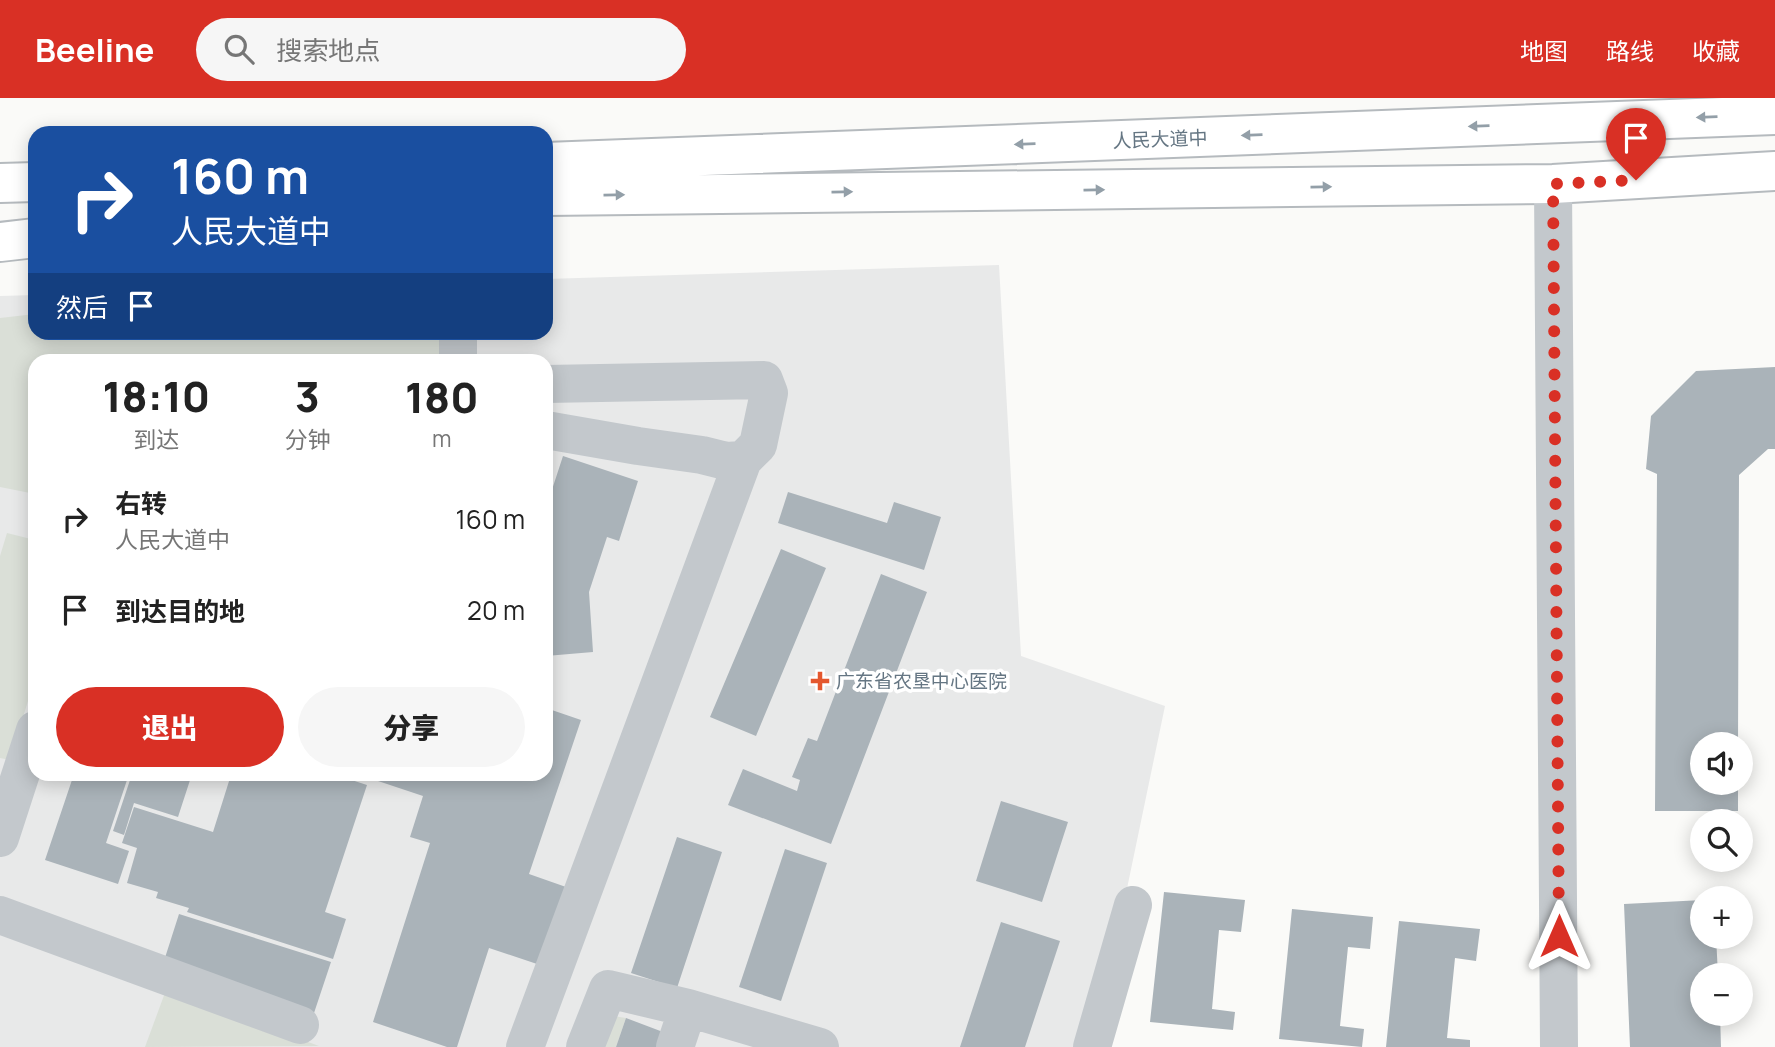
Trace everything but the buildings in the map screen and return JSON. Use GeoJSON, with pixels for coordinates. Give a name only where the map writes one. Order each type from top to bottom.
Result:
{"type":"FeatureCollection","features":[{"type":"Feature","properties":{"kind":"main road","name":"人民大道中"},"geometry":{"type":"LineString","coordinates":[[553,162],[1775,115]]}},
{"type":"Feature","properties":{"kind":"main road"},"geometry":{"type":"LineString","coordinates":[[553,196],[1553,184],[1775,171]]}},
{"type":"Feature","properties":{"kind":"main road"},"geometry":{"type":"LineString","coordinates":[[0,183],[28,182]]}},
{"type":"Feature","properties":{"kind":"main road"},"geometry":{"type":"LineString","coordinates":[[0,242],[28,239]]}},
{"type":"Feature","properties":{"kind":"street"},"geometry":{"type":"LineString","coordinates":[[1553,184],[1559,1047]]}},
{"type":"Feature","properties":{"kind":"street"},"geometry":{"type":"LineString","coordinates":[[525,1047],[743,460],[758,445],[769,393],[764,380],[553,384]]}},
{"type":"Feature","properties":{"kind":"street"},"geometry":{"type":"LineString","coordinates":[[553,431],[702,454],[726,461],[743,460]]}},
{"type":"Feature","properties":{"kind":"street"},"geometry":{"type":"LineString","coordinates":[[0,838],[28,752]]}},
{"type":"Feature","properties":{"kind":"street"},"geometry":{"type":"LineString","coordinates":[[1092,1047],[1133,905]]}},
{"type":"Feature","properties":{"kind":"street"},"geometry":{"type":"LineString","coordinates":[[0,915],[300,1025]]}},
{"type":"Feature","properties":{"kind":"street"},"geometry":{"type":"LineString","coordinates":[[585,1047],[608,989],[688,1008],[820,1047]]}},
{"type":"Feature","properties":{"kind":"street"},"geometry":{"type":"LineString","coordinates":[[675,1047],[688,1008]]}},
{"type":"Feature","properties":{"kind":"shaded area","name":"广东省农垦中心医院"},"geometry":{"type":"Polygon","coordinates":[[[999,265],[1021,656],[1165,706],[1094,1047],[0,1047],[0,296],[28,295],[28,340],[553,340],[553,279],[999,265]]]}},
{"type":"Feature","properties":{"kind":"shaded area"},"geometry":{"type":"Polygon","coordinates":[[[28,315],[28,340],[440,340],[441,354],[28,354],[28,493],[0,487],[0,318],[28,315]]]}},
{"type":"Feature","properties":{"kind":"shaded area"},"geometry":{"type":"Polygon","coordinates":[[[7,533],[28,538],[28,701],[10,760],[0,758],[0,556],[7,533]]]}},
{"type":"Feature","properties":{"kind":"shaded area"},"geometry":{"type":"Polygon","coordinates":[[[166,990],[319,1046],[145,1047],[166,990]]]}},
{"type":"Feature","properties":{"kind":"shaded area"},"geometry":{"type":"Polygon","coordinates":[[[581,1011],[626,1018],[616,1047],[568,1047],[581,1011]]]}},
{"type":"Feature","properties":{"kind":"place","name":"广东省农垦中心医院"},"geometry":{"type":"Point","coordinates":[820,681]}},
{"type":"Feature","properties":{"kind":"route"},"geometry":{"type":"LineString","coordinates":[[1559,936],[1553,184],[1636,180]]}}]}
